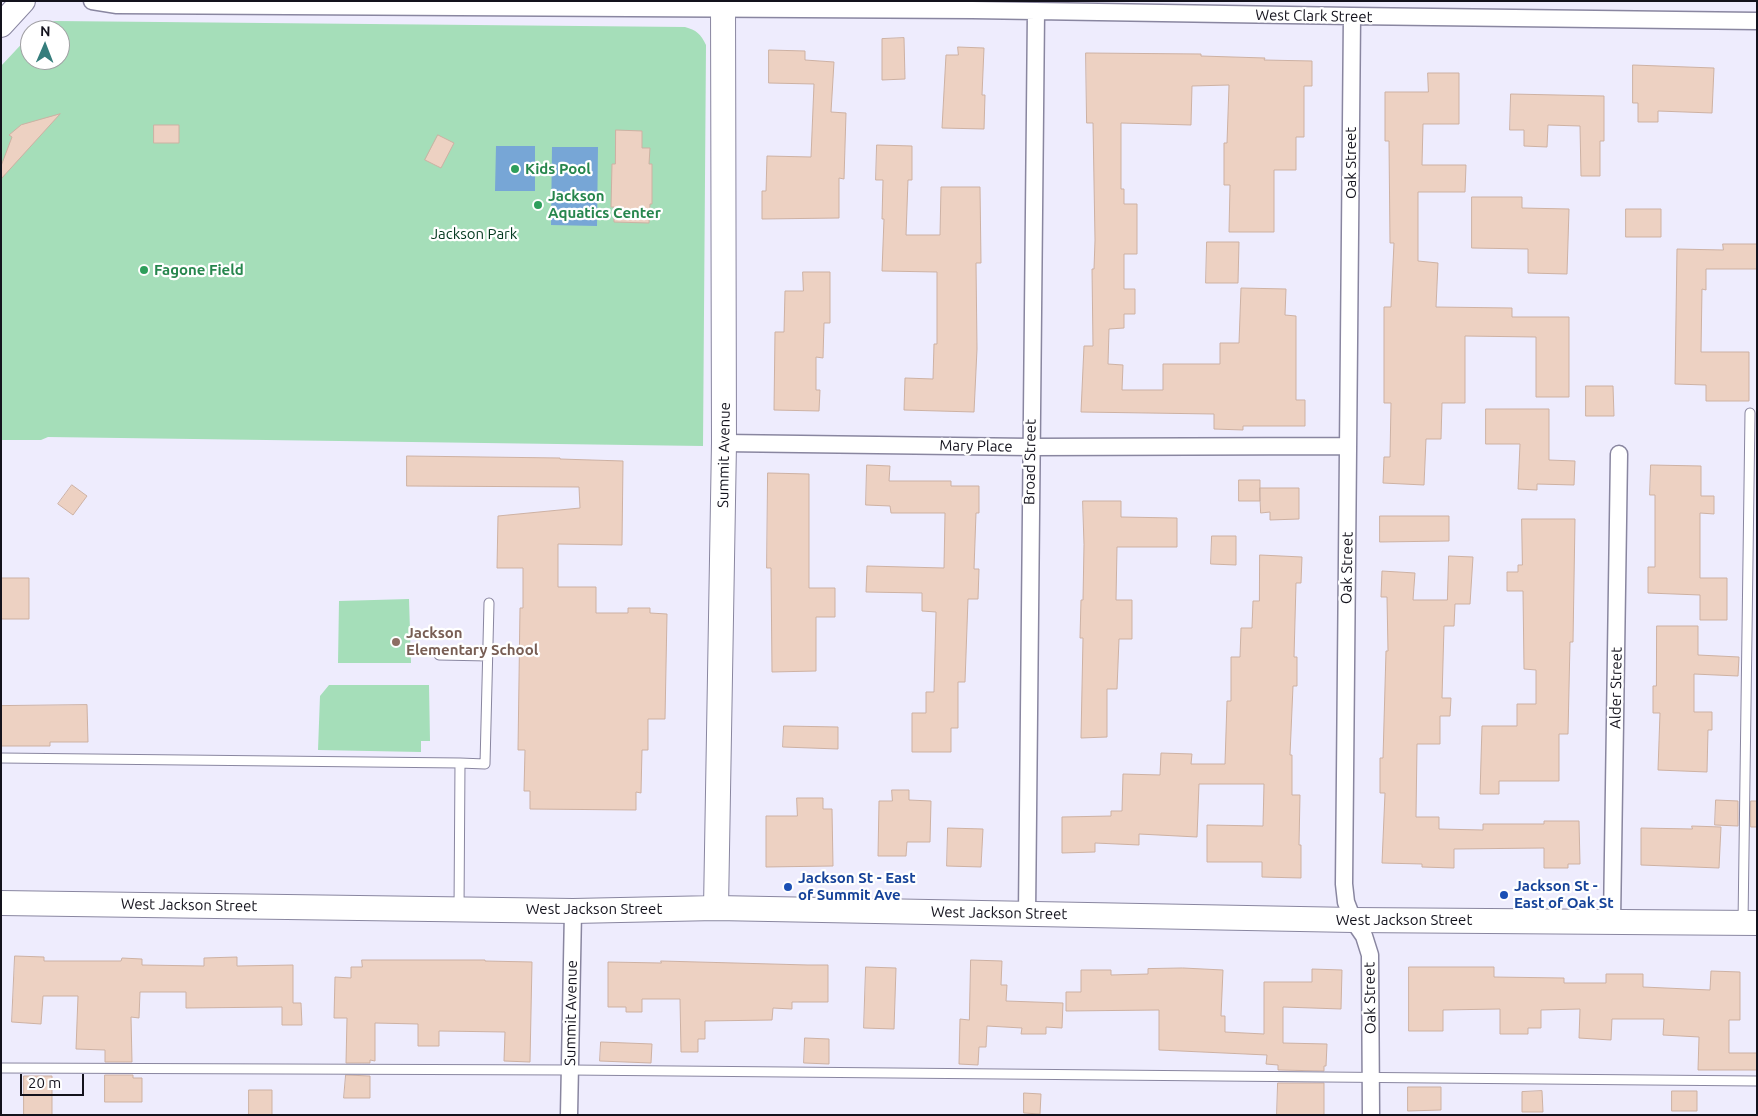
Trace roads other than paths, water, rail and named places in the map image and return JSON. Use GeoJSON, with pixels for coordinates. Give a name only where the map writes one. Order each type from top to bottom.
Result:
{"type":"FeatureCollection","features":[{"type":"Feature","properties":{"kind":"street"},"geometry":{"type":"LineString","coordinates":[[1,25],[23,1]]}},
{"type":"Feature","properties":{"kind":"street","name":"West Clark Street"},"geometry":{"type":"LineString","coordinates":[[92,1],[117,5],[972,5],[1036,11],[1757,21]]}},
{"type":"Feature","properties":{"kind":"street","name":"Summit Avenue"},"geometry":{"type":"LineString","coordinates":[[716,908],[724,443],[722,5]]}},
{"type":"Feature","properties":{"kind":"street","name":"Broad Street"},"geometry":{"type":"LineString","coordinates":[[1027,913],[1030,447],[1036,11]]}},
{"type":"Feature","properties":{"kind":"street","name":"Oak Street"},"geometry":{"type":"LineString","coordinates":[[1352,16],[1344,884],[1346,902],[1353,920],[1364,936],[1370,955],[1371,1115]]}},
{"type":"Feature","properties":{"kind":"street","name":"Mary Place"},"geometry":{"type":"LineString","coordinates":[[724,443],[1030,447],[1348,446]]}},
{"type":"Feature","properties":{"kind":"street","name":"Alder Street"},"geometry":{"type":"LineString","coordinates":[[1612,921],[1620,454]]}},
{"type":"Feature","properties":{"kind":"street","name":"West Jackson Street"},"geometry":{"type":"LineString","coordinates":[[1,903],[573,910],[716,908],[1353,920],[1750,923]]}},
{"type":"Feature","properties":{"kind":"street","name":"Summit Avenue"},"geometry":{"type":"LineString","coordinates":[[569,1115],[573,910]]}},
{"type":"Feature","properties":{"kind":"lane"},"geometry":{"type":"LineString","coordinates":[[1750,413],[1750,923]]}},
{"type":"Feature","properties":{"kind":"lane"},"geometry":{"type":"LineString","coordinates":[[1,758],[485,764],[489,603]]}},
{"type":"Feature","properties":{"kind":"lane"},"geometry":{"type":"LineString","coordinates":[[439,655],[488,656]]}},
{"type":"Feature","properties":{"kind":"lane"},"geometry":{"type":"LineString","coordinates":[[459,909],[460,763]]}},
{"type":"Feature","properties":{"kind":"lane"},"geometry":{"type":"LineString","coordinates":[[1,1068],[570,1070],[1757,1081]]}},
{"type":"Feature","properties":{"kind":"water","name":"Kids Pool"},"geometry":{"type":"Polygon","coordinates":[[[496,146],[535,146],[535,191],[495,191],[496,146]]]}},
{"type":"Feature","properties":{"kind":"water"},"geometry":{"type":"Polygon","coordinates":[[[552,147],[598,147],[597,226],[551,225],[552,147]]]}},
{"type":"Feature","properties":{"kind":"place","name":"Kids Pool"},"geometry":{"type":"Point","coordinates":[515,169]}},
{"type":"Feature","properties":{"kind":"place","name":"Jackson Aquatics Center"},"geometry":{"type":"Point","coordinates":[538,205]}},
{"type":"Feature","properties":{"kind":"place","name":"Fagone Field"},"geometry":{"type":"Point","coordinates":[144,270]}},
{"type":"Feature","properties":{"kind":"place","name":"Jackson Elementary School"},"geometry":{"type":"Point","coordinates":[396,642]}},
{"type":"Feature","properties":{"kind":"place","name":"Jackson St - East of Summit Ave"},"geometry":{"type":"Point","coordinates":[788,887]}},
{"type":"Feature","properties":{"kind":"place","name":"Jackson St - East of Oak St"},"geometry":{"type":"Point","coordinates":[1504,895]}},
{"type":"Feature","properties":{"kind":"park label","name":"Jackson Park"},"geometry":{"type":"Point","coordinates":[474,234]}}]}
